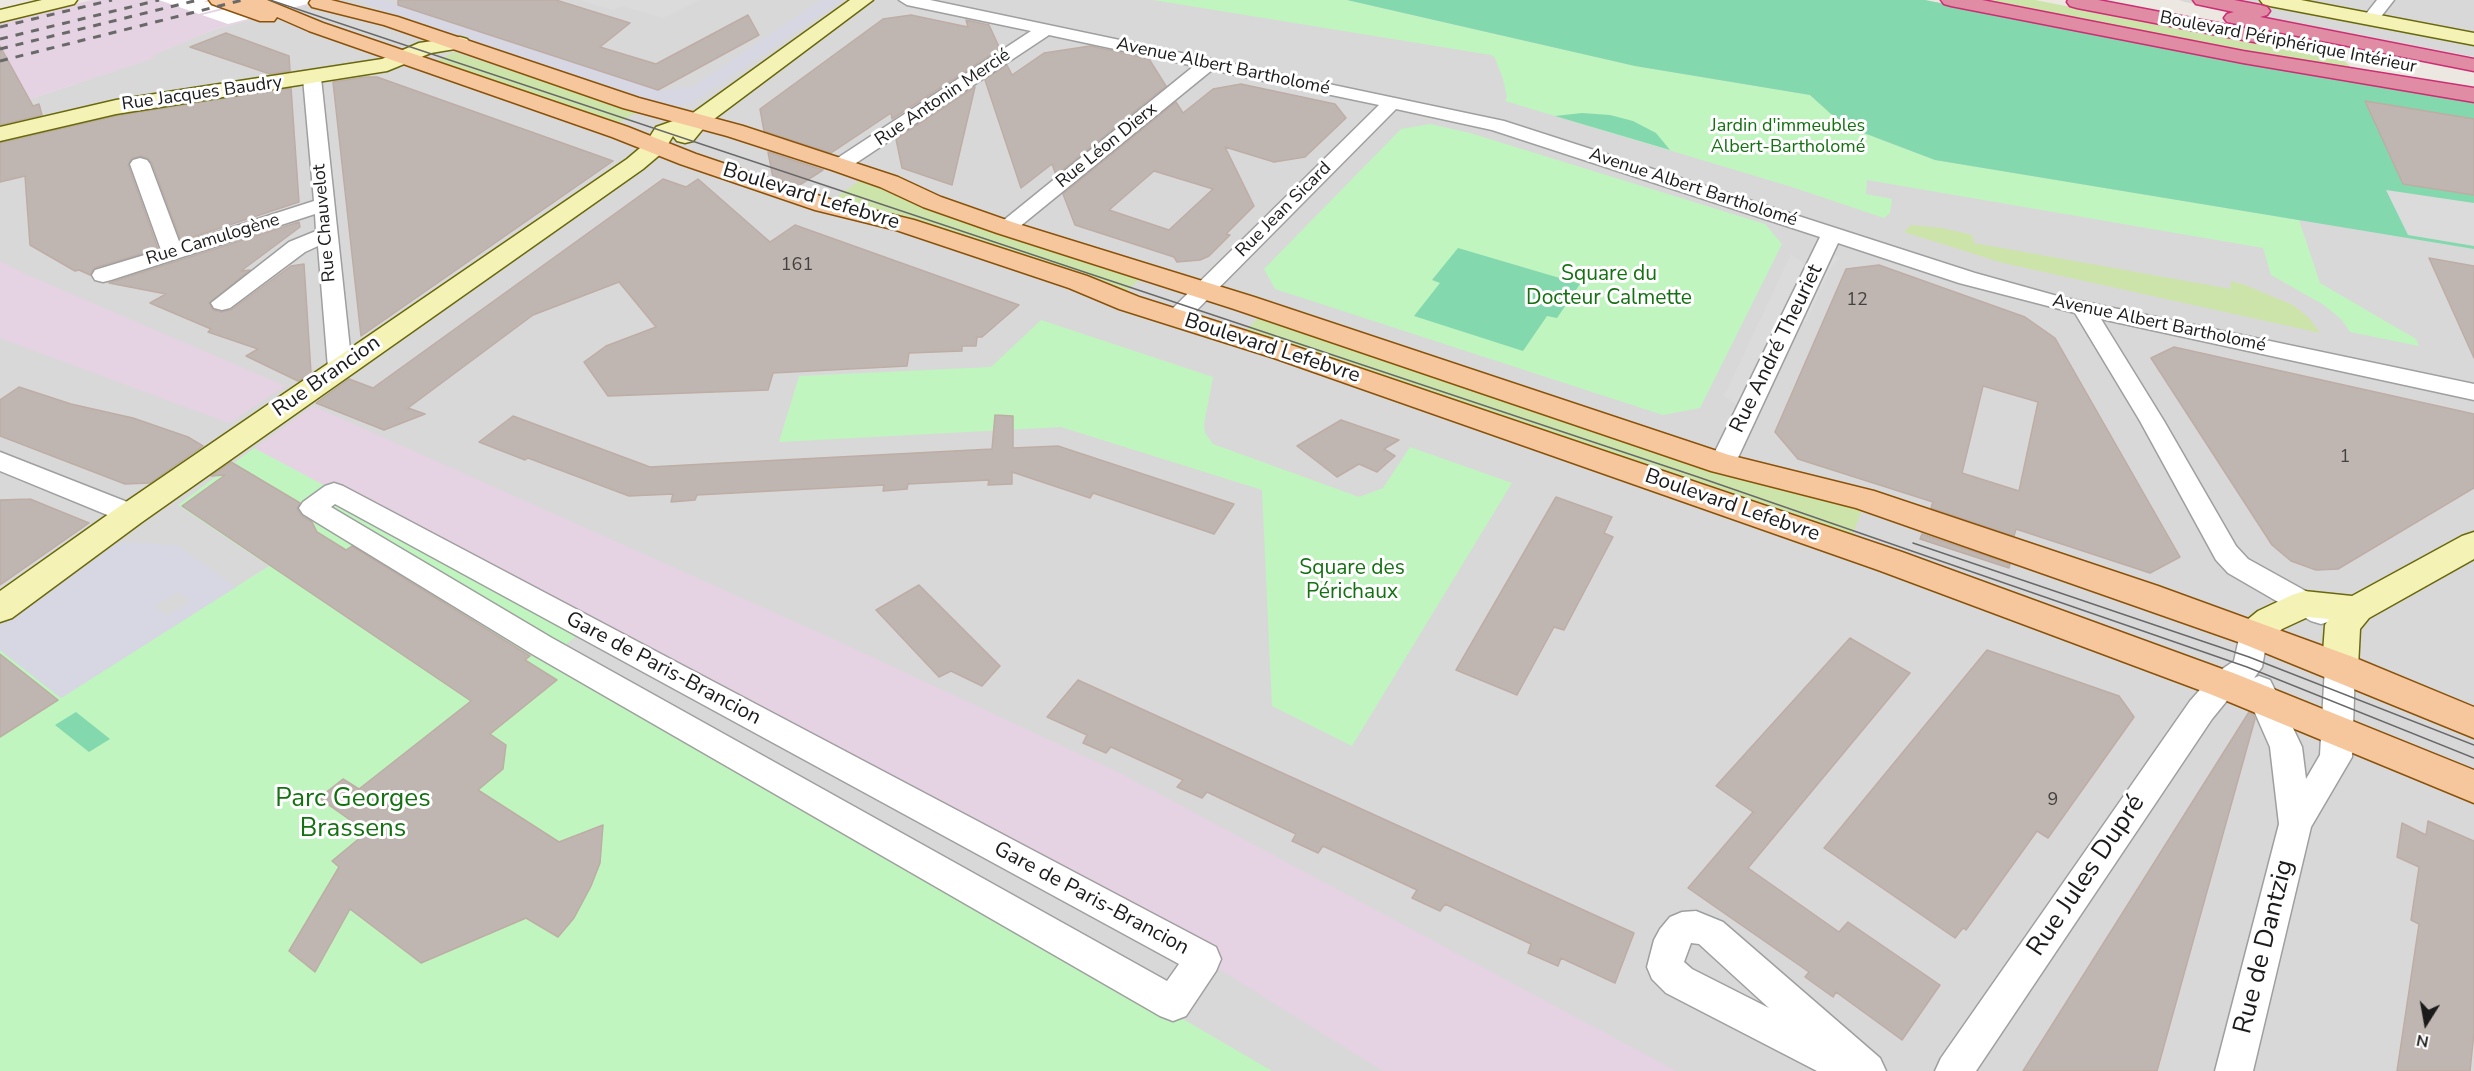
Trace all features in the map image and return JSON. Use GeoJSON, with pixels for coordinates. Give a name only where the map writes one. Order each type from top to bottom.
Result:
{"type":"FeatureCollection","features":[{"type":"Feature","properties":{"kind":"highway"},"geometry":{"type":"LineString","coordinates":[[1951,0],[2243,57],[2474,95]]}},
{"type":"Feature","properties":{"kind":"highway","name":"Boulevard Périphérique Intérieur"},"geometry":{"type":"LineString","coordinates":[[2066,0],[2474,79]]}},
{"type":"Feature","properties":{"kind":"highway"},"geometry":{"type":"LineString","coordinates":[[2140,0],[2474,65]]}},
{"type":"Feature","properties":{"kind":"highway"},"geometry":{"type":"LineString","coordinates":[[2203,0],[2474,51]]}},
{"type":"Feature","properties":{"kind":"main road","name":"Boulevard Lefebvre"},"geometry":{"type":"LineString","coordinates":[[219,0],[273,19],[316,27]]}},
{"type":"Feature","properties":{"kind":"main road","name":"Boulevard Lefebvre"},"geometry":{"type":"LineString","coordinates":[[248,0],[291,15],[316,27],[824,205],[927,232],[1078,282],[1129,303],[1284,352],[1890,561],[2241,662],[2340,667],[2474,723]]}},
{"type":"Feature","properties":{"kind":"main road","name":"Boulevard Lefebvre"},"geometry":{"type":"LineString","coordinates":[[350,0],[391,21]]}},
{"type":"Feature","properties":{"kind":"main road","name":"Boulevard Lefebvre"},"geometry":{"type":"LineString","coordinates":[[319,3],[391,21],[632,103],[698,120],[840,165],[889,182],[932,202],[1006,228],[1204,290],[1722,464],[1863,499],[2146,595],[2241,662],[2266,701],[2474,787]]}},
{"type":"Feature","properties":{"kind":"street"},"geometry":{"type":"LineString","coordinates":[[0,16],[67,0]]}},
{"type":"Feature","properties":{"kind":"street","name":"Rue Brancion"},"geometry":{"type":"LineString","coordinates":[[0,609],[131,514],[618,176],[655,147],[681,138],[698,120],[863,0]]}},
{"type":"Feature","properties":{"kind":"street","name":"Avenue Albert Bartholomé"},"geometry":{"type":"LineString","coordinates":[[907,0],[1497,125],[1967,278],[2084,309],[2474,392]]}},
{"type":"Feature","properties":{"kind":"street"},"geometry":{"type":"LineString","coordinates":[[2270,0],[2474,39]]}},
{"type":"Feature","properties":{"kind":"street"},"geometry":{"type":"LineString","coordinates":[[2370,19],[2386,0]]}},
{"type":"Feature","properties":{"kind":"street","name":"Rue Antonin Mercié"},"geometry":{"type":"LineString","coordinates":[[840,165],[1045,30]]}},
{"type":"Feature","properties":{"kind":"street","name":"Rue Jacques Baudry"},"geometry":{"type":"LineString","coordinates":[[0,134],[116,106],[387,65],[426,47],[460,43]]}},
{"type":"Feature","properties":{"kind":"street","name":"Rue Léon Dierx"},"geometry":{"type":"LineString","coordinates":[[1006,228],[1208,64]]}},
{"type":"Feature","properties":{"kind":"street","name":"Rue Chauvelot"},"geometry":{"type":"LineString","coordinates":[[312,78],[325,235],[340,368]]}},
{"type":"Feature","properties":{"kind":"street","name":"Rue Jean Sicard"},"geometry":{"type":"LineString","coordinates":[[1176,318],[1393,102]]}},
{"type":"Feature","properties":{"kind":"street"},"geometry":{"type":"LineString","coordinates":[[140,164],[172,252]]}},
{"type":"Feature","properties":{"kind":"street","name":"Rue Camulogène"},"geometry":{"type":"LineString","coordinates":[[103,275],[323,205]]}},
{"type":"Feature","properties":{"kind":"street","name":"Rue André Theuriet"},"geometry":{"type":"LineString","coordinates":[[1722,464],[1832,234]]}},
{"type":"Feature","properties":{"kind":"street"},"geometry":{"type":"LineString","coordinates":[[222,303],[297,247],[325,235]]}},
{"type":"Feature","properties":{"kind":"street"},"geometry":{"type":"LineString","coordinates":[[2084,309],[2152,420],[2226,553],[2238,566],[2304,604],[2350,617],[2474,544]]}},
{"type":"Feature","properties":{"kind":"street"},"geometry":{"type":"LineString","coordinates":[[0,461],[131,514]]}},
{"type":"Feature","properties":{"kind":"street","name":"Gare de Paris-Brancion"},"geometry":{"type":"LineString","coordinates":[[334,492],[1203,959],[1173,1004],[542,646],[312,508],[334,492]]}},
{"type":"Feature","properties":{"kind":"street"},"geometry":{"type":"LineString","coordinates":[[2241,662],[2270,620],[2304,604]]}},
{"type":"Feature","properties":{"kind":"street"},"geometry":{"type":"LineString","coordinates":[[2337,730],[2340,667],[2350,617]]}},
{"type":"Feature","properties":{"kind":"street","name":"Rue Jules Dupré"},"geometry":{"type":"LineString","coordinates":[[1954,1071],[2201,710],[2241,662]]}},
{"type":"Feature","properties":{"kind":"street","name":"Rue de Dantzig"},"geometry":{"type":"LineString","coordinates":[[2266,701],[2286,747],[2295,824]]}},
{"type":"Feature","properties":{"kind":"street","name":"Rue de Dantzig"},"geometry":{"type":"LineString","coordinates":[[2234,1071],[2295,824],[2336,757],[2337,730]]}},
{"type":"Feature","properties":{"kind":"street"},"geometry":{"type":"LineString","coordinates":[[1856,1071],[1679,981],[1665,967],[1671,940],[1682,928],[1696,927],[1711,933],[1867,1071]]}},
{"type":"Feature","properties":{"kind":"shaded area"},"geometry":{"type":"Polygon","coordinates":[[[92,0],[327,0],[215,29],[151,56],[154,58],[0,109],[0,22],[92,0]]]}},
{"type":"Feature","properties":{"kind":"shaded area"},"geometry":{"type":"Polygon","coordinates":[[[327,0],[1925,0],[2223,59],[2474,101],[2474,1071],[0,1071],[0,109],[153,58],[150,56],[215,29],[327,0]]]}},
{"type":"Feature","properties":{"kind":"shaded area"},"geometry":{"type":"Polygon","coordinates":[[[360,0],[383,0],[658,90],[669,90],[694,86],[821,0],[842,0],[692,103],[671,108],[587,82],[374,7],[360,0]]]}},
{"type":"Feature","properties":{"kind":"shaded area"},"geometry":{"type":"Polygon","coordinates":[[[580,0],[700,0],[663,18],[622,6],[613,10],[580,0]]]}},
{"type":"Feature","properties":{"kind":"shaded area"},"geometry":{"type":"Polygon","coordinates":[[[2179,0],[2474,0],[2474,57],[2185,2],[2179,0]]]}},
{"type":"Feature","properties":{"kind":"shaded area"},"geometry":{"type":"Polygon","coordinates":[[[2386,190],[2474,203],[2474,246],[2408,235],[2386,190]]]}},
{"type":"Feature","properties":{"kind":"shaded area"},"geometry":{"type":"Polygon","coordinates":[[[1791,254],[1806,266],[1739,407],[1724,396],[1791,254]]]}},
{"type":"Feature","properties":{"kind":"shaded area"},"geometry":{"type":"Polygon","coordinates":[[[1833,255],[1840,258],[1831,268],[1807,321],[1799,323],[1826,259],[1833,255]]]}},
{"type":"Feature","properties":{"kind":"shaded area"},"geometry":{"type":"Polygon","coordinates":[[[0,261],[25,274],[285,386],[229,423],[0,338],[0,261]]]}},
{"type":"Feature","properties":{"kind":"shaded area"},"geometry":{"type":"Polygon","coordinates":[[[313,406],[831,638],[1120,773],[1676,1071],[1383,1071],[1203,959],[251,451],[313,406]]]}},
{"type":"Feature","properties":{"kind":"shaded area"},"geometry":{"type":"Polygon","coordinates":[[[119,542],[176,545],[236,587],[61,698],[0,650],[0,625],[119,542]],[[178,592],[154,607],[167,616],[191,601],[178,592]]]}},
{"type":"Feature","properties":{"kind":"green space","name":"Jardin d'immeubles Albert-Bartholomé"},"geometry":{"type":"Polygon","coordinates":[[[1153,0],[1347,0],[1635,66],[1810,95],[1831,114],[1856,130],[1935,160],[2299,220],[2320,283],[2416,339],[2419,346],[2350,332],[2342,320],[2324,305],[2271,275],[2263,248],[1867,180],[1866,194],[1892,199],[1890,213],[1884,218],[1792,187],[1505,101],[1507,97],[1503,79],[1495,58],[1491,55],[1153,0]]]}},
{"type":"Feature","properties":{"kind":"green space"},"geometry":{"type":"Polygon","coordinates":[[[1347,0],[1925,0],[2223,59],[2474,101],[2474,249],[1935,160],[1856,130],[1831,114],[1810,95],[1635,66],[1347,0]]]}},
{"type":"Feature","properties":{"kind":"green space"},"geometry":{"type":"Polygon","coordinates":[[[1979,0],[2035,0],[2343,60],[2353,69],[2247,52],[1979,0]]]}},
{"type":"Feature","properties":{"kind":"green space"},"geometry":{"type":"Polygon","coordinates":[[[454,52],[637,112],[617,124],[434,62],[454,52]]]}},
{"type":"Feature","properties":{"kind":"green space"},"geometry":{"type":"Polygon","coordinates":[[[1582,113],[1610,115],[1633,121],[1656,133],[1670,150],[1555,116],[1582,113]]]}},
{"type":"Feature","properties":{"kind":"green space","name":"Square du Docteur Calmette"},"geometry":{"type":"Polygon","coordinates":[[[1430,124],[1470,133],[1765,224],[1782,244],[1700,408],[1663,415],[1275,289],[1264,269],[1401,129],[1430,124]]]}},
{"type":"Feature","properties":{"kind":"green space"},"geometry":{"type":"Polygon","coordinates":[[[864,178],[1141,278],[1127,291],[907,217],[832,200],[864,178]]]}},
{"type":"Feature","properties":{"kind":"green space"},"geometry":{"type":"Polygon","coordinates":[[[1911,225],[1942,228],[1972,235],[1974,243],[2231,289],[2230,281],[2293,305],[2309,318],[2320,333],[2003,263],[1904,232],[1911,225]]]}},
{"type":"Feature","properties":{"kind":"green space"},"geometry":{"type":"Polygon","coordinates":[[[1458,248],[1580,284],[1557,318],[1547,316],[1523,351],[1414,316],[1440,283],[1432,280],[1458,248]]]}},
{"type":"Feature","properties":{"kind":"green space"},"geometry":{"type":"Polygon","coordinates":[[[1259,317],[1747,480],[1752,479],[1862,509],[1852,537],[1245,331],[1259,317]]]}},
{"type":"Feature","properties":{"kind":"green space","name":"Square des Périchaux"},"geometry":{"type":"Polygon","coordinates":[[[1041,320],[1213,377],[1204,424],[1205,433],[1213,444],[1359,497],[1383,488],[1410,447],[1512,483],[1352,746],[1272,706],[1262,490],[1061,427],[779,442],[799,376],[991,367],[1041,320]]]}},
{"type":"Feature","properties":{"kind":"green space","name":"Parc Georges Brassens"},"geometry":{"type":"Polygon","coordinates":[[[254,448],[589,626],[559,650],[547,648],[1272,1071],[0,1071],[0,650],[61,698],[269,566],[178,505],[254,448]]]}},
{"type":"Feature","properties":{"kind":"green space"},"geometry":{"type":"Polygon","coordinates":[[[76,712],[110,739],[89,752],[55,725],[76,712]]]}},
{"type":"Feature","properties":{"kind":"pier"},"geometry":{"type":"Polygon","coordinates":[[[159,0],[208,0],[204,2],[253,0],[199,14],[159,0]]]}},
{"type":"Feature","properties":{"kind":"pier"},"geometry":{"type":"Polygon","coordinates":[[[263,0],[323,0],[228,24],[202,15],[263,0]]]}},
{"type":"Feature","properties":{"kind":"building"},"geometry":{"type":"Polygon","coordinates":[[[398,0],[556,0],[630,23],[600,47],[656,64],[748,15],[759,35],[658,90],[398,5],[398,0]]]}},
{"type":"Feature","properties":{"kind":"building"},"geometry":{"type":"Polygon","coordinates":[[[911,15],[968,27],[966,20],[989,25],[1000,49],[892,119],[891,113],[831,153],[764,131],[760,109],[883,19],[911,15]]]}},
{"type":"Feature","properties":{"kind":"building"},"geometry":{"type":"Polygon","coordinates":[[[226,33],[289,56],[290,71],[270,74],[190,47],[226,33]]]}},
{"type":"Feature","properties":{"kind":"building"},"geometry":{"type":"Polygon","coordinates":[[[0,46],[33,106],[39,104],[42,115],[0,125],[0,46]]]}},
{"type":"Feature","properties":{"kind":"building"},"geometry":{"type":"Polygon","coordinates":[[[1090,46],[1149,59],[1166,86],[1056,175],[1052,164],[1021,188],[985,80],[1007,65],[1012,75],[1044,53],[1090,46]]]}},
{"type":"Feature","properties":{"kind":"building"},"geometry":{"type":"Polygon","coordinates":[[[377,77],[613,161],[361,336],[333,82],[377,77]]]}},
{"type":"Feature","properties":{"kind":"building"},"geometry":{"type":"Polygon","coordinates":[[[1241,84],[1335,104],[1346,118],[1305,157],[1274,162],[1225,147],[1254,206],[1226,234],[1230,235],[1209,256],[1200,260],[1177,262],[1174,257],[1075,225],[1063,194],[1176,102],[1183,113],[1213,89],[1241,84]],[[1154,171],[1109,210],[1169,230],[1213,189],[1154,171]]]}},
{"type":"Feature","properties":{"kind":"building"},"geometry":{"type":"Polygon","coordinates":[[[975,87],[952,185],[902,168],[896,139],[975,87]]]}},
{"type":"Feature","properties":{"kind":"building"},"geometry":{"type":"Polygon","coordinates":[[[291,88],[299,202],[181,241],[152,163],[148,158],[141,156],[132,158],[128,165],[158,249],[94,268],[90,275],[79,270],[75,271],[30,245],[25,176],[0,182],[0,143],[116,116],[291,88]]]}},
{"type":"Feature","properties":{"kind":"building"},"geometry":{"type":"Polygon","coordinates":[[[2365,101],[2474,119],[2474,195],[2403,184],[2365,101]]]}},
{"type":"Feature","properties":{"kind":"building"},"geometry":{"type":"Polygon","coordinates":[[[768,152],[823,170],[798,186],[773,178],[768,152]]]}},
{"type":"Feature","properties":{"kind":"building"},"geometry":{"type":"Polygon","coordinates":[[[663,179],[686,187],[698,179],[770,242],[795,225],[1019,305],[982,337],[977,337],[976,346],[962,346],[962,351],[909,353],[907,366],[773,373],[768,390],[608,396],[584,362],[606,346],[656,327],[619,282],[533,315],[408,408],[425,414],[384,430],[316,403],[349,379],[373,388],[663,179]]]}},
{"type":"Feature","properties":{"kind":"building"},"geometry":{"type":"Polygon","coordinates":[[[299,222],[300,227],[241,271],[250,270],[209,303],[213,310],[221,312],[231,310],[291,266],[304,264],[311,373],[298,381],[246,356],[258,349],[208,332],[211,329],[150,303],[166,294],[109,283],[299,222]]]}},
{"type":"Feature","properties":{"kind":"building"},"geometry":{"type":"Polygon","coordinates":[[[2429,258],[2474,266],[2474,358],[2429,258]]]}},
{"type":"Feature","properties":{"kind":"building"},"geometry":{"type":"Polygon","coordinates":[[[1879,265],[2025,317],[2055,338],[2180,557],[2150,573],[2016,529],[2014,536],[1931,508],[1933,502],[1798,459],[1775,432],[1846,269],[1879,265]],[[1983,386],[1962,473],[2019,491],[2038,402],[1983,386]]]}},
{"type":"Feature","properties":{"kind":"building"},"geometry":{"type":"Polygon","coordinates":[[[2174,347],[2474,414],[2474,488],[2338,569],[2316,570],[2291,561],[2272,545],[2151,358],[2174,347]]]}},
{"type":"Feature","properties":{"kind":"building"},"geometry":{"type":"Polygon","coordinates":[[[19,387],[71,404],[133,418],[188,437],[203,446],[150,483],[125,484],[0,436],[0,400],[19,387]]]}},
{"type":"Feature","properties":{"kind":"building"},"geometry":{"type":"Polygon","coordinates":[[[995,415],[1013,416],[1013,448],[1058,446],[1234,504],[1214,534],[1093,493],[1090,498],[1012,472],[1012,484],[988,485],[989,480],[908,484],[907,489],[883,491],[884,485],[697,495],[695,500],[671,502],[673,494],[629,496],[479,442],[513,416],[650,467],[992,449],[995,415]]]}},
{"type":"Feature","properties":{"kind":"building"},"geometry":{"type":"Polygon","coordinates":[[[1341,420],[1399,440],[1384,449],[1395,456],[1377,472],[1359,464],[1337,477],[1297,446],[1341,420]]]}},
{"type":"Feature","properties":{"kind":"building"},"geometry":{"type":"Polygon","coordinates":[[[231,462],[300,503],[297,509],[302,516],[312,522],[317,532],[346,550],[352,546],[530,656],[525,660],[557,680],[490,734],[506,745],[503,769],[478,790],[559,842],[603,825],[600,863],[591,886],[574,918],[558,937],[526,918],[421,963],[350,909],[315,972],[289,951],[339,867],[332,861],[367,832],[319,798],[343,779],[359,789],[471,701],[182,506],[225,475],[211,476],[231,462]]]}},
{"type":"Feature","properties":{"kind":"building"},"geometry":{"type":"Polygon","coordinates":[[[1556,497],[1612,517],[1604,533],[1613,537],[1564,630],[1554,627],[1517,695],[1456,670],[1556,497]]]}},
{"type":"Feature","properties":{"kind":"building"},"geometry":{"type":"Polygon","coordinates":[[[30,499],[89,523],[0,585],[0,500],[30,499]]]}},
{"type":"Feature","properties":{"kind":"building"},"geometry":{"type":"Polygon","coordinates":[[[1922,534],[2010,564],[2009,568],[1920,539],[1922,534]]]}},
{"type":"Feature","properties":{"kind":"building"},"geometry":{"type":"Polygon","coordinates":[[[919,585],[1000,666],[982,686],[951,671],[939,677],[876,610],[919,585]]]}},
{"type":"Feature","properties":{"kind":"building"},"geometry":{"type":"Polygon","coordinates":[[[1850,638],[1910,673],[1748,868],[1839,932],[1848,922],[1940,985],[1902,1040],[1836,992],[1833,997],[1805,977],[1809,972],[1688,888],[1753,812],[1716,786],[1850,638]]]}},
{"type":"Feature","properties":{"kind":"building"},"geometry":{"type":"Polygon","coordinates":[[[1987,650],[2119,696],[2134,717],[2048,838],[2037,831],[1966,930],[1963,928],[1955,938],[1824,848],[1987,650]]]}},
{"type":"Feature","properties":{"kind":"building"},"geometry":{"type":"Polygon","coordinates":[[[0,654],[58,700],[0,737],[0,654]]]}},
{"type":"Feature","properties":{"kind":"building"},"geometry":{"type":"Polygon","coordinates":[[[1078,680],[1634,933],[1615,983],[1561,958],[1558,966],[1528,953],[1531,944],[1445,904],[1440,911],[1412,898],[1417,890],[1323,846],[1318,853],[1292,841],[1296,834],[1207,792],[1202,798],[1177,787],[1183,780],[1111,747],[1106,753],[1083,743],[1087,735],[1047,717],[1078,680]]]}},
{"type":"Feature","properties":{"kind":"building"},"geometry":{"type":"Polygon","coordinates":[[[2249,712],[2255,719],[2157,1071],[2023,1071],[2249,712]]]}},
{"type":"Feature","properties":{"kind":"building"},"geometry":{"type":"Polygon","coordinates":[[[2428,821],[2474,841],[2474,1032],[2470,1071],[2397,1071],[2419,924],[2411,920],[2419,867],[2397,857],[2402,823],[2426,835],[2428,821]]]}},
{"type":"Feature","properties":{"kind":"tram line"},"geometry":{"type":"LineString","coordinates":[[270,0],[1698,477],[2247,667],[2474,758]]}},
{"type":"Feature","properties":{"kind":"tram line"},"geometry":{"type":"LineString","coordinates":[[1913,543],[2249,657],[2474,745]]}},
{"type":"Feature","properties":{"kind":"railway"},"geometry":{"type":"LineString","coordinates":[[0,27],[112,0]]}},
{"type":"Feature","properties":{"kind":"railway"},"geometry":{"type":"LineString","coordinates":[[0,39],[159,0]]}},
{"type":"Feature","properties":{"kind":"railway"},"geometry":{"type":"LineString","coordinates":[[0,49],[198,0]]}},
{"type":"Feature","properties":{"kind":"railway"},"geometry":{"type":"LineString","coordinates":[[0,61],[243,0]]}}]}
